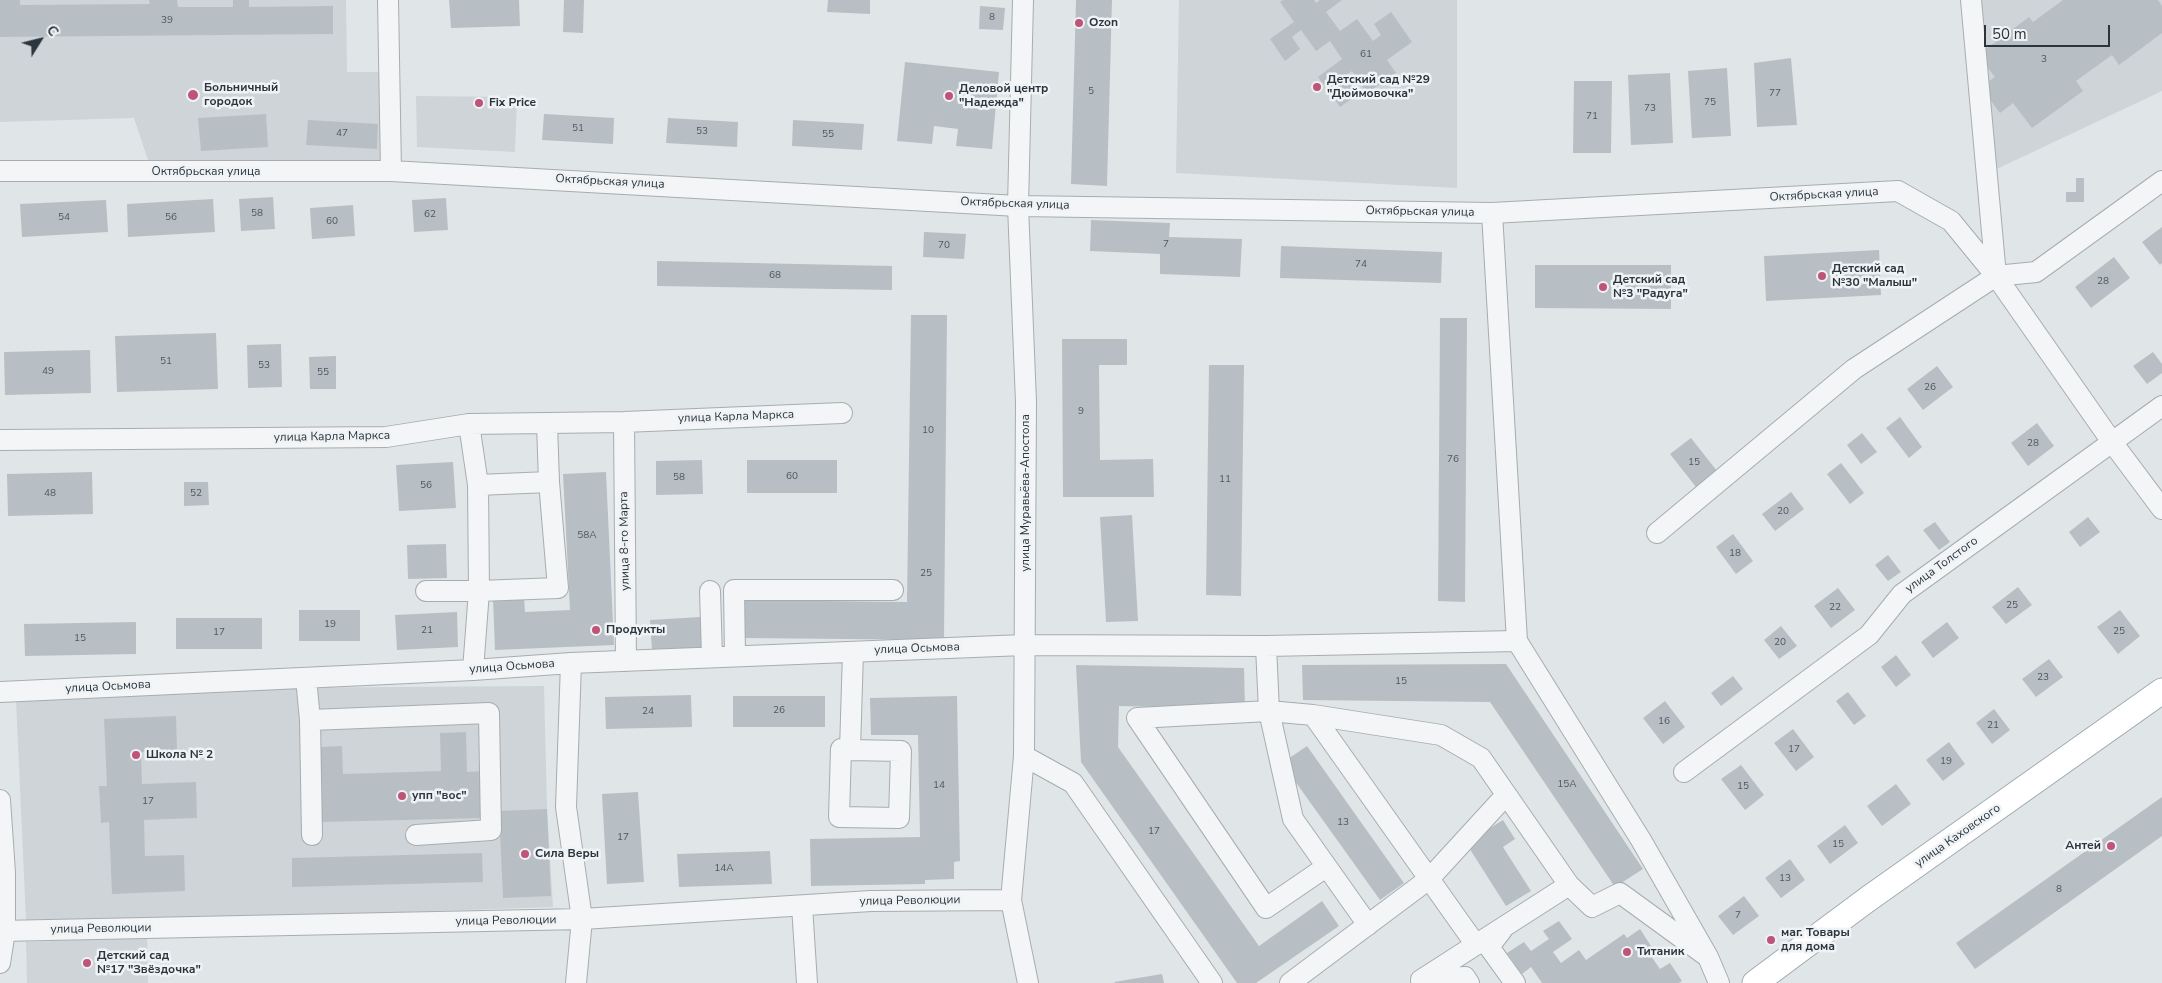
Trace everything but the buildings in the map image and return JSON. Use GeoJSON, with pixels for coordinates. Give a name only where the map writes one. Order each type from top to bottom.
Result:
{"type":"FeatureCollection","features":[{"type":"Feature","properties":{"kind":"main road","name":"улица Каховского"},"geometry":{"type":"LineString","coordinates":[[1755,983],[1876,894],[2162,691]]}},
{"type":"Feature","properties":{"kind":"street"},"geometry":{"type":"LineString","coordinates":[[388,0],[391,171]]}},
{"type":"Feature","properties":{"kind":"street","name":"улица Муравьёва-Апостола"},"geometry":{"type":"LineString","coordinates":[[1023,0],[1018,206],[1026,402],[1024,756],[1011,900],[1028,983]]}},
{"type":"Feature","properties":{"kind":"street"},"geometry":{"type":"LineString","coordinates":[[1971,0],[1996,276]]}},
{"type":"Feature","properties":{"kind":"street","name":"Октябрьская улица"},"geometry":{"type":"LineString","coordinates":[[0,171],[391,171],[1018,206],[1492,213],[1898,191],[1951,221],[1996,276],[2112,442],[2162,509]]}},
{"type":"Feature","properties":{"kind":"street"},"geometry":{"type":"LineString","coordinates":[[1657,533],[1854,369],[1996,276],[2036,272],[2162,181]]}},
{"type":"Feature","properties":{"kind":"street"},"geometry":{"type":"LineString","coordinates":[[1492,213],[1517,641],[1641,840],[1708,957],[1719,983]]}},
{"type":"Feature","properties":{"kind":"street","name":"улица Толстого"},"geometry":{"type":"LineString","coordinates":[[1684,772],[1869,635],[1902,594],[2162,406]]}},
{"type":"Feature","properties":{"kind":"street","name":"улица Карла Маркса"},"geometry":{"type":"LineString","coordinates":[[0,440],[386,437],[469,424],[624,422],[842,413]]}},
{"type":"Feature","properties":{"kind":"street","name":"улица 8-го Марта"},"geometry":{"type":"LineString","coordinates":[[624,422],[626,661]]}},
{"type":"Feature","properties":{"kind":"street"},"geometry":{"type":"LineString","coordinates":[[469,424],[478,485],[479,590],[473,670]]}},
{"type":"Feature","properties":{"kind":"street"},"geometry":{"type":"LineString","coordinates":[[426,591],[558,588],[549,482],[548,424]]}},
{"type":"Feature","properties":{"kind":"street"},"geometry":{"type":"LineString","coordinates":[[478,485],[549,482]]}},
{"type":"Feature","properties":{"kind":"street"},"geometry":{"type":"LineString","coordinates":[[734,656],[734,590],[893,590]]}},
{"type":"Feature","properties":{"kind":"street"},"geometry":{"type":"LineString","coordinates":[[710,591],[712,657]]}},
{"type":"Feature","properties":{"kind":"street","name":"улица Осьмова"},"geometry":{"type":"LineString","coordinates":[[0,692],[473,670],[571,663],[1024,645],[1266,646],[1517,641]]}},
{"type":"Feature","properties":{"kind":"street"},"geometry":{"type":"LineString","coordinates":[[1266,646],[1269,711],[1293,819],[1368,925]]}},
{"type":"Feature","properties":{"kind":"street"},"geometry":{"type":"LineString","coordinates":[[850,750],[853,652]]}},
{"type":"Feature","properties":{"kind":"street"},"geometry":{"type":"LineString","coordinates":[[571,663],[566,807],[582,919],[576,983]]}},
{"type":"Feature","properties":{"kind":"street"},"geometry":{"type":"LineString","coordinates":[[306,678],[310,720],[312,835]]}},
{"type":"Feature","properties":{"kind":"street"},"geometry":{"type":"LineString","coordinates":[[1326,866],[1266,908],[1137,718],[1269,711],[1312,715],[1441,735],[1481,758],[1569,885],[1592,907],[1620,893],[1708,957]]}},
{"type":"Feature","properties":{"kind":"street"},"geometry":{"type":"LineString","coordinates":[[310,720],[489,713],[491,830],[416,835]]}},
{"type":"Feature","properties":{"kind":"street"},"geometry":{"type":"LineString","coordinates":[[1312,715],[1476,945]]}},
{"type":"Feature","properties":{"kind":"street"},"geometry":{"type":"LineString","coordinates":[[841,749],[850,750],[901,751],[900,818],[839,817],[841,749]]}},
{"type":"Feature","properties":{"kind":"street"},"geometry":{"type":"LineString","coordinates":[[1024,756],[1073,783],[1212,983]]}},
{"type":"Feature","properties":{"kind":"street"},"geometry":{"type":"LineString","coordinates":[[1290,983],[1429,879],[1506,795]]}},
{"type":"Feature","properties":{"kind":"street"},"geometry":{"type":"LineString","coordinates":[[0,800],[5,873],[0,963]]}},
{"type":"Feature","properties":{"kind":"street"},"geometry":{"type":"LineString","coordinates":[[1420,982],[1569,885]]}},
{"type":"Feature","properties":{"kind":"street","name":"улица Революции"},"geometry":{"type":"LineString","coordinates":[[2,931],[582,919],[871,901],[1011,900]]}},
{"type":"Feature","properties":{"kind":"street"},"geometry":{"type":"LineString","coordinates":[[802,906],[807,983]]}},
{"type":"Feature","properties":{"kind":"street"},"geometry":{"type":"LineString","coordinates":[[1504,928],[1489,946],[1514,983]]}},
{"type":"Feature","properties":{"kind":"street"},"geometry":{"type":"LineString","coordinates":[[1420,982],[1465,978],[1469,983]]}},
{"type":"Feature","properties":{"kind":"shaded area","name":"Больничный городок"},"geometry":{"type":"Polygon","coordinates":[[[0,0],[346,0],[347,72],[386,72],[387,163],[150,166],[134,118],[0,122],[0,0]]]}},
{"type":"Feature","properties":{"kind":"shaded area","name":"Детский сад №29 \"Дюймовочка\""},"geometry":{"type":"Polygon","coordinates":[[[1179,0],[1457,0],[1457,188],[1176,173],[1179,0]]]}},
{"type":"Feature","properties":{"kind":"shaded area"},"geometry":{"type":"Polygon","coordinates":[[[1964,0],[2162,0],[2162,91],[1982,176],[1964,0]]]}},
{"type":"Feature","properties":{"kind":"shaded area"},"geometry":{"type":"Polygon","coordinates":[[[416,96],[517,97],[515,152],[417,147],[416,96]]]}},
{"type":"Feature","properties":{"kind":"shaded area"},"geometry":{"type":"Polygon","coordinates":[[[544,686],[547,809],[553,907],[260,917],[26,920],[16,701],[250,688],[544,686]]]}},
{"type":"Feature","properties":{"kind":"shaded area","name":"Детский сад №17 \"Звёздочка\""},"geometry":{"type":"Polygon","coordinates":[[[147,938],[148,983],[27,983],[26,942],[147,938]]]}},
{"type":"Feature","properties":{"kind":"place","name":"Ozon"},"geometry":{"type":"Point","coordinates":[1079,23]}},
{"type":"Feature","properties":{"kind":"place","name":"Детский сад №29 \"Дюймовочка\""},"geometry":{"type":"Point","coordinates":[1317,87]}},
{"type":"Feature","properties":{"kind":"place","name":"Больничный городок"},"geometry":{"type":"Point","coordinates":[193,95]}},
{"type":"Feature","properties":{"kind":"place","name":"Деловой центр \"Надежда\""},"geometry":{"type":"Point","coordinates":[949,96]}},
{"type":"Feature","properties":{"kind":"place","name":"Fix Price"},"geometry":{"type":"Point","coordinates":[479,103]}},
{"type":"Feature","properties":{"kind":"place","name":"Детский сад №30 \"Малыш\""},"geometry":{"type":"Point","coordinates":[1822,276]}},
{"type":"Feature","properties":{"kind":"place","name":"Детский сад №3 \"Радуга\""},"geometry":{"type":"Point","coordinates":[1603,287]}},
{"type":"Feature","properties":{"kind":"place","name":"Продукты"},"geometry":{"type":"Point","coordinates":[596,630]}},
{"type":"Feature","properties":{"kind":"place","name":"Школа № 2"},"geometry":{"type":"Point","coordinates":[136,755]}},
{"type":"Feature","properties":{"kind":"place","name":"упп \"вос\""},"geometry":{"type":"Point","coordinates":[402,796]}},
{"type":"Feature","properties":{"kind":"place","name":"Антей"},"geometry":{"type":"Point","coordinates":[2111,846]}},
{"type":"Feature","properties":{"kind":"place","name":"Сила Веры"},"geometry":{"type":"Point","coordinates":[525,854]}},
{"type":"Feature","properties":{"kind":"place","name":"маг. Товары для дома"},"geometry":{"type":"Point","coordinates":[1771,940]}},
{"type":"Feature","properties":{"kind":"place","name":"Титаник"},"geometry":{"type":"Point","coordinates":[1627,952]}},
{"type":"Feature","properties":{"kind":"place","name":"Детский сад №17 \"Звёздочка\""},"geometry":{"type":"Point","coordinates":[87,963]}}]}
